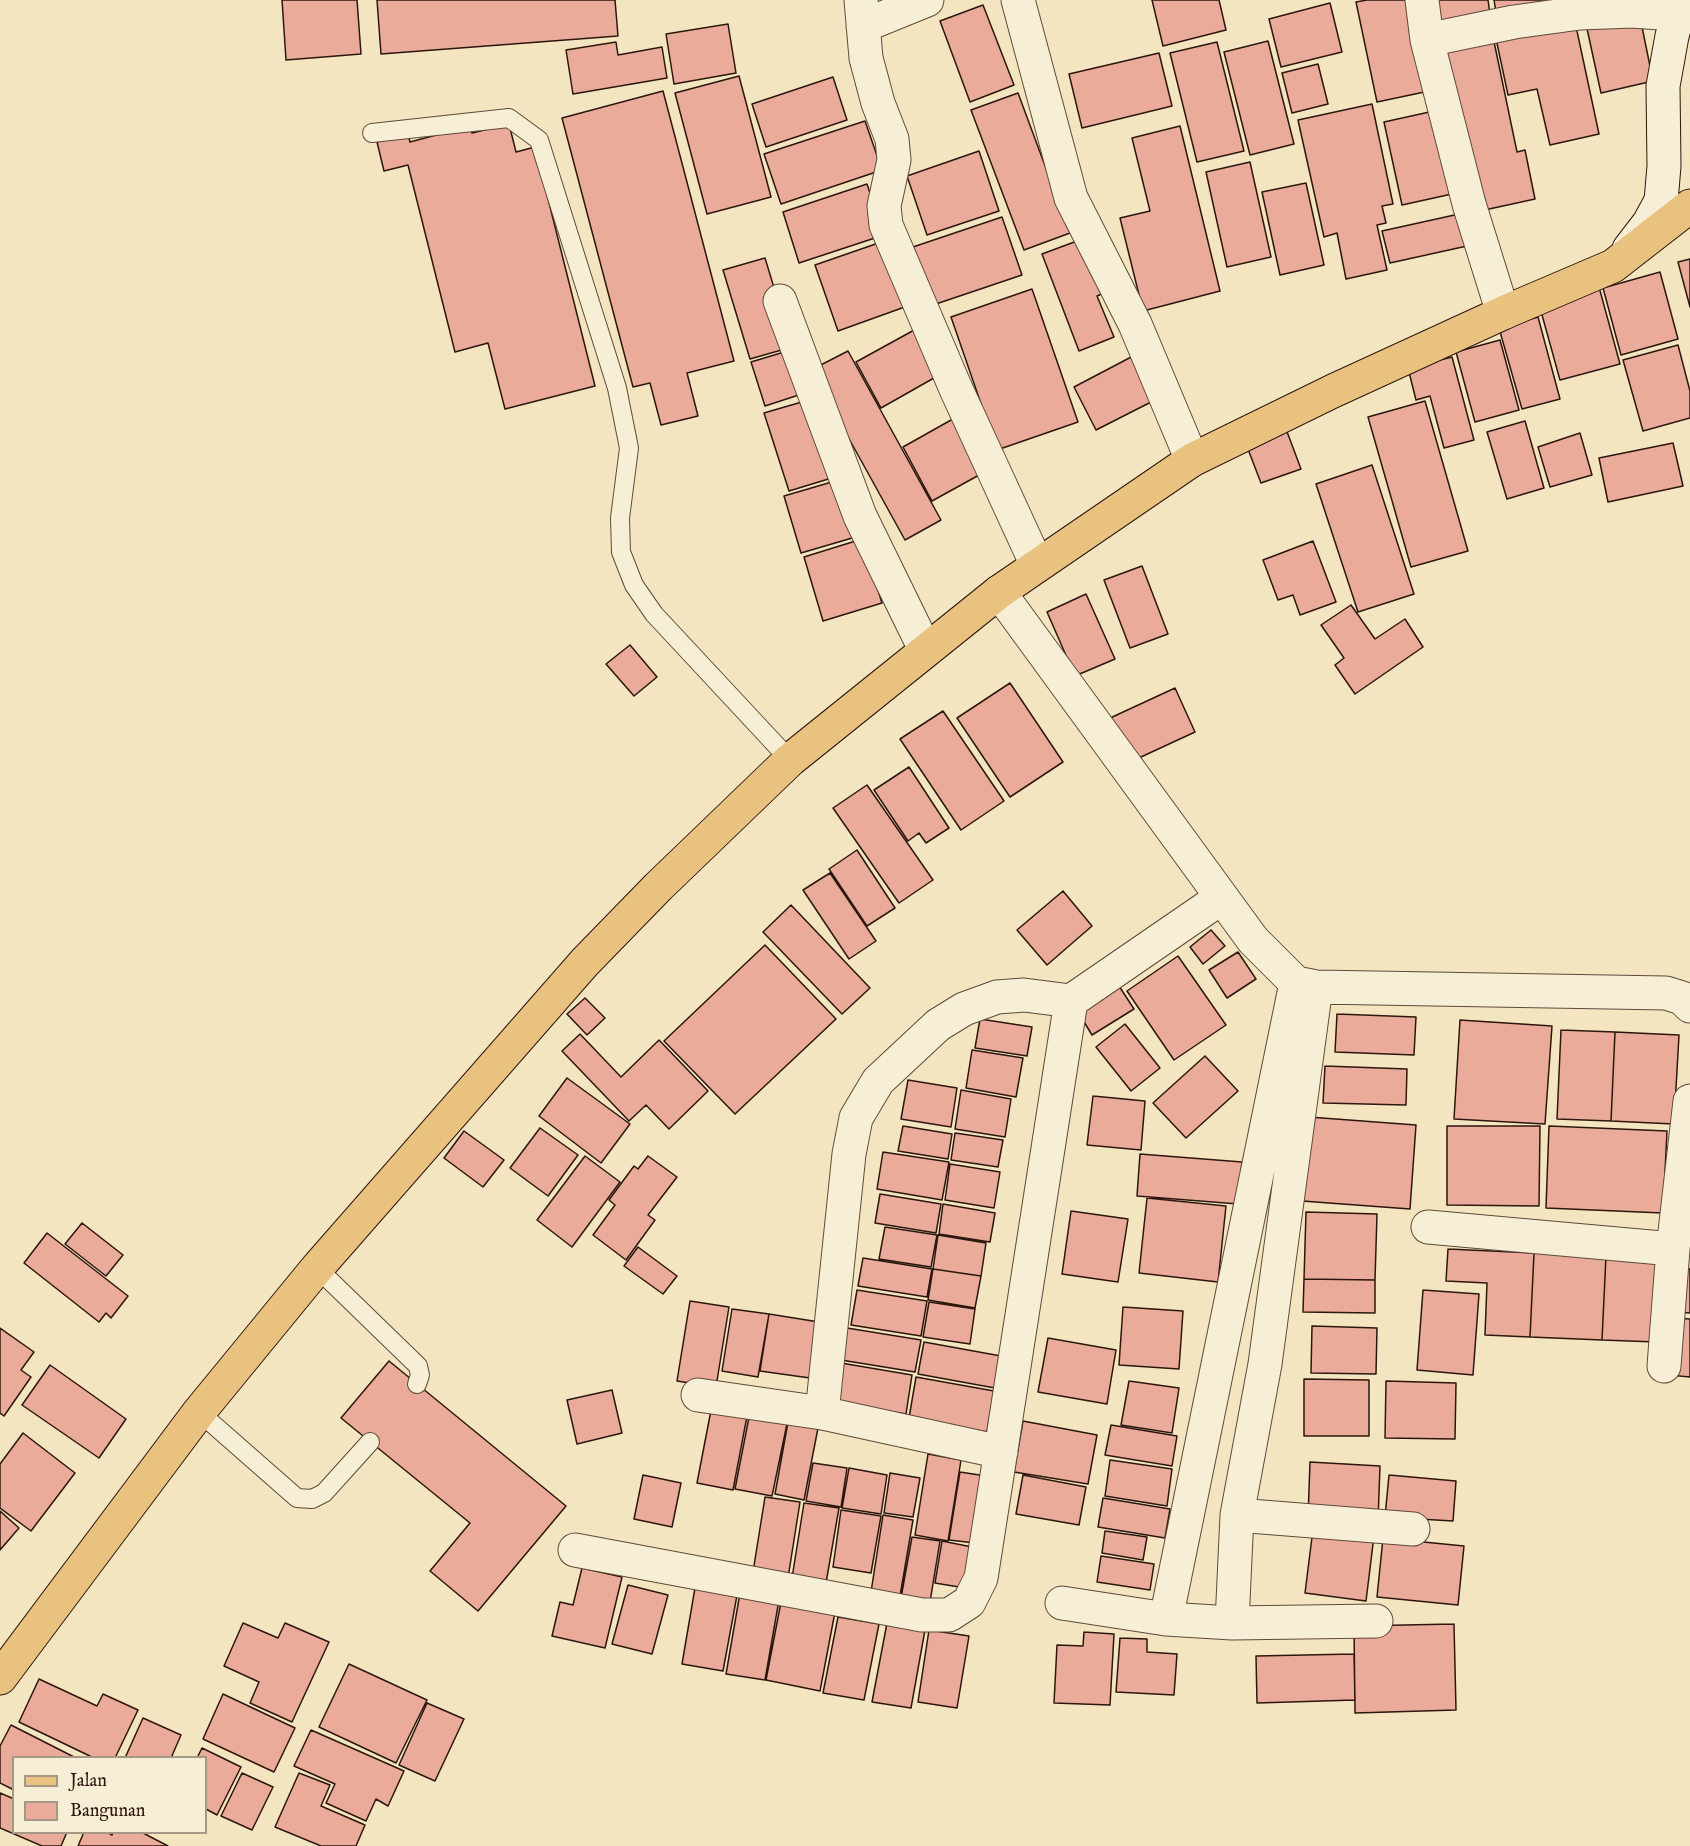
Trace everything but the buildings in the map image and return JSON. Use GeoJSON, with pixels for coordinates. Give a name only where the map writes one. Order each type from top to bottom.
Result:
{"type":"FeatureCollection","features":[{"type":"Feature","properties":{"kind":"main road"},"geometry":{"type":"LineString","coordinates":[[0,1678],[200,1412],[317,1268],[585,962],[658,887],[789,760],[999,592],[1192,460],[1332,391],[1503,313],[1614,266],[1690,206]]}},
{"type":"Feature","properties":{"kind":"street"},"geometry":{"type":"LineString","coordinates":[[927,0],[862,13],[866,58],[878,103],[892,139],[894,160],[884,206],[886,225],[956,389],[1037,565]]}},
{"type":"Feature","properties":{"kind":"street"},"geometry":{"type":"LineString","coordinates":[[1018,0],[1071,198],[1135,324],[1192,460]]}},
{"type":"Feature","properties":{"kind":"street"},"geometry":{"type":"LineString","coordinates":[[1422,0],[1427,40],[1469,204],[1503,313]]}},
{"type":"Feature","properties":{"kind":"street"},"geometry":{"type":"LineString","coordinates":[[1427,40],[1514,22],[1580,13],[1685,10],[1671,36],[1663,86],[1664,166],[1661,201],[1649,223],[1614,266]]}},
{"type":"Feature","properties":{"kind":"street"},"geometry":{"type":"LineString","coordinates":[[780,301],[860,516],[925,649]]}},
{"type":"Feature","properties":{"kind":"street"},"geometry":{"type":"LineString","coordinates":[[999,592],[1253,940],[1306,985],[1666,993],[1683,998],[1690,1006]]}},
{"type":"Feature","properties":{"kind":"street"},"geometry":{"type":"LineString","coordinates":[[822,1413],[849,1154],[856,1118],[878,1081],[938,1025],[964,1009],[997,997],[1024,996],[1071,1001],[1221,898]]}},
{"type":"Feature","properties":{"kind":"street"},"geometry":{"type":"LineString","coordinates":[[1232,1623],[1237,1515],[1265,1364],[1306,985]]}},
{"type":"Feature","properties":{"kind":"street"},"geometry":{"type":"LineString","coordinates":[[1166,1619],[1306,985]]}},
{"type":"Feature","properties":{"kind":"street"},"geometry":{"type":"LineString","coordinates":[[575,1550],[922,1615],[949,1615],[969,1602],[981,1578],[1071,1001]]}},
{"type":"Feature","properties":{"kind":"street"},"geometry":{"type":"LineString","coordinates":[[1664,1366],[1673,1249],[1690,1101]]}},
{"type":"Feature","properties":{"kind":"street"},"geometry":{"type":"LineString","coordinates":[[1428,1227],[1673,1249]]}},
{"type":"Feature","properties":{"kind":"street"},"geometry":{"type":"LineString","coordinates":[[698,1395],[822,1413],[1001,1452]]}},
{"type":"Feature","properties":{"kind":"street"},"geometry":{"type":"LineString","coordinates":[[1237,1515],[1413,1529]]}},
{"type":"Feature","properties":{"kind":"street"},"geometry":{"type":"LineString","coordinates":[[1062,1603],[1166,1619],[1232,1623],[1376,1621]]}},
{"type":"Feature","properties":{"kind":"lane"},"geometry":{"type":"LineString","coordinates":[[372,133],[508,118],[539,140],[617,388],[629,448],[620,518],[621,552],[634,585],[654,614],[789,760]]}},
{"type":"Feature","properties":{"kind":"lane"},"geometry":{"type":"LineString","coordinates":[[317,1268],[418,1366],[420,1375],[417,1384]]}},
{"type":"Feature","properties":{"kind":"lane"},"geometry":{"type":"LineString","coordinates":[[200,1412],[297,1497],[312,1499],[324,1493],[370,1442]]}}]}
